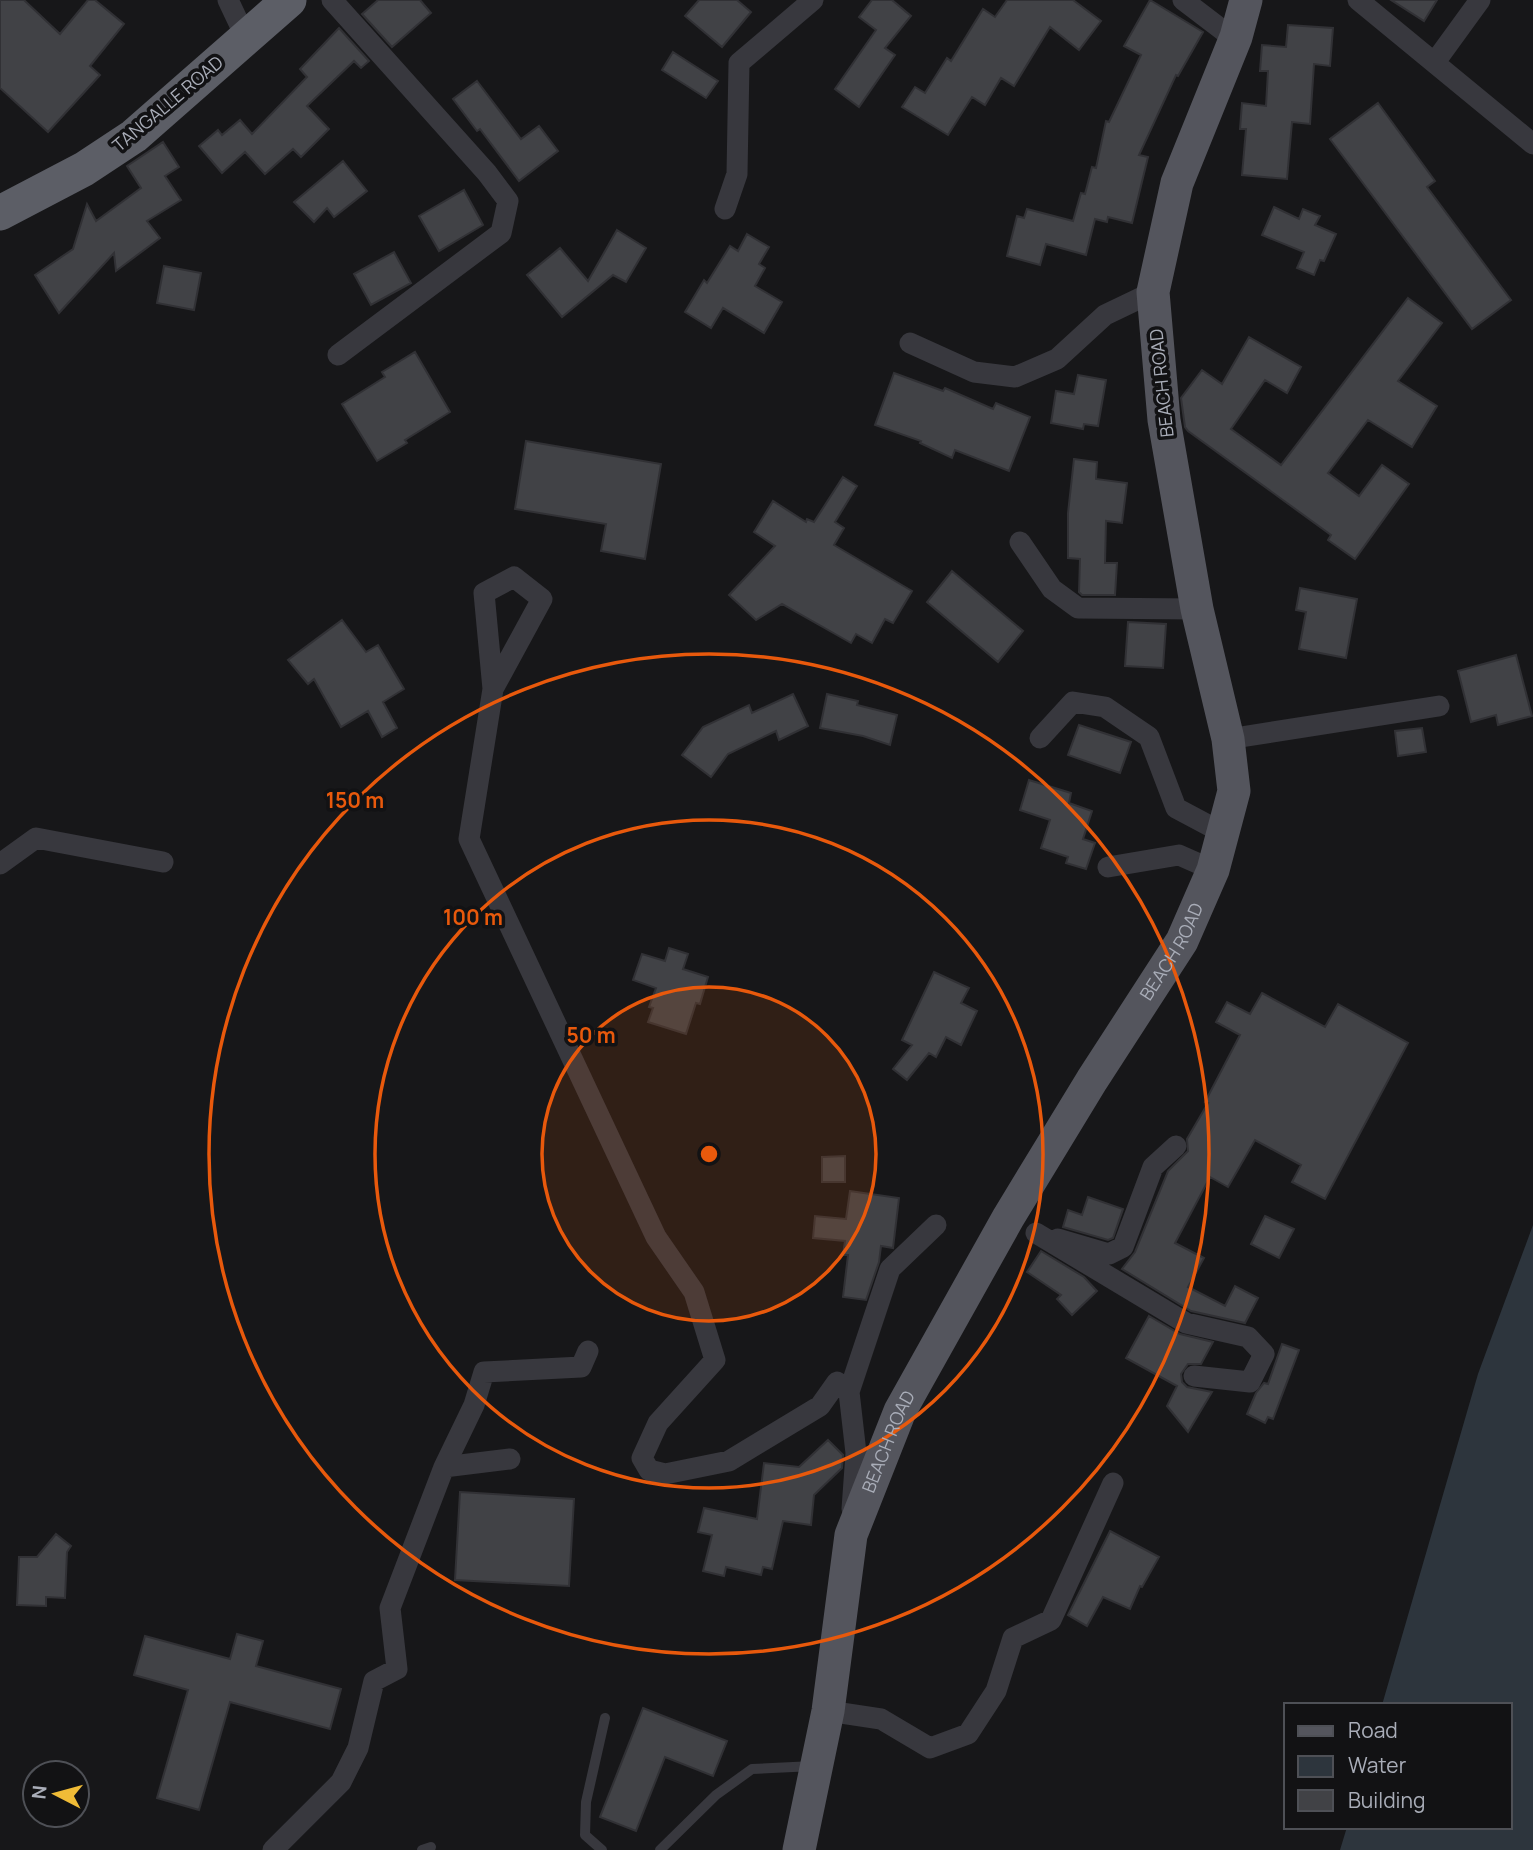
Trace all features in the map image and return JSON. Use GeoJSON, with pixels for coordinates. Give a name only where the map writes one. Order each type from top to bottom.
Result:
{"type":"FeatureCollection","features":[{"type":"Feature","properties":{"kind":"highway","name":"TANGALLE ROAD"},"geometry":{"type":"LineString","coordinates":[[0,213],[85,169],[134,135],[289,0]]}},
{"type":"Feature","properties":{"kind":"main road","name":"BEACH ROAD"},"geometry":{"type":"LineString","coordinates":[[799,1850],[828,1711],[851,1535],[900,1411],[1022,1225],[1092,1080],[1182,941],[1213,870],[1234,791],[1228,739],[1197,609],[1164,420],[1153,292],[1177,183],[1236,37],[1246,0]]}},
{"type":"Feature","properties":{"kind":"street"},"geometry":{"type":"LineString","coordinates":[[228,0],[246,38]]}},
{"type":"Feature","properties":{"kind":"street"},"geometry":{"type":"LineString","coordinates":[[332,0],[487,173],[508,201],[501,233],[338,355]]}},
{"type":"Feature","properties":{"kind":"street"},"geometry":{"type":"LineString","coordinates":[[725,209],[737,174],[739,63],[813,0]]}},
{"type":"Feature","properties":{"kind":"street"},"geometry":{"type":"LineString","coordinates":[[1183,0],[1225,32],[1236,37]]}},
{"type":"Feature","properties":{"kind":"street"},"geometry":{"type":"LineString","coordinates":[[1358,0],[1533,144]]}},
{"type":"Feature","properties":{"kind":"street"},"geometry":{"type":"LineString","coordinates":[[1434,62],[1480,0]]}},
{"type":"Feature","properties":{"kind":"street"},"geometry":{"type":"LineString","coordinates":[[909,343],[974,372],[1015,377],[1057,359],[1105,315],[1153,292]]}},
{"type":"Feature","properties":{"kind":"street"},"geometry":{"type":"LineString","coordinates":[[1020,542],[1052,589],[1078,608],[1197,609]]}},
{"type":"Feature","properties":{"kind":"street"},"geometry":{"type":"LineString","coordinates":[[493,689],[542,599],[514,577],[484,593],[493,689],[469,839],[656,1237],[694,1292],[716,1360],[658,1423],[642,1458],[649,1470],[665,1474],[729,1461],[820,1406],[837,1382],[849,1392]]}},
{"type":"Feature","properties":{"kind":"street"},"geometry":{"type":"LineString","coordinates":[[1040,738],[1073,702],[1105,706],[1149,737],[1176,808],[1223,833]]}},
{"type":"Feature","properties":{"kind":"street"},"geometry":{"type":"LineString","coordinates":[[1228,739],[1439,706]]}},
{"type":"Feature","properties":{"kind":"street"},"geometry":{"type":"LineString","coordinates":[[0,864],[36,838],[163,862]]}},
{"type":"Feature","properties":{"kind":"street"},"geometry":{"type":"LineString","coordinates":[[1108,867],[1179,855],[1213,870]]}},
{"type":"Feature","properties":{"kind":"street"},"geometry":{"type":"LineString","coordinates":[[1022,1225],[1109,1254],[1124,1247],[1153,1167],[1176,1146]]}},
{"type":"Feature","properties":{"kind":"street"},"geometry":{"type":"LineString","coordinates":[[851,1535],[856,1453],[849,1392],[890,1269],[936,1225]]}},
{"type":"Feature","properties":{"kind":"street"},"geometry":{"type":"LineString","coordinates":[[1022,1225],[1186,1323],[1248,1337],[1264,1354],[1250,1382],[1195,1376]]}},
{"type":"Feature","properties":{"kind":"street"},"geometry":{"type":"LineString","coordinates":[[273,1850],[341,1782],[358,1748],[374,1681],[397,1669],[390,1608],[444,1467],[474,1405],[484,1373],[581,1367],[589,1352]]}},
{"type":"Feature","properties":{"kind":"street"},"geometry":{"type":"LineString","coordinates":[[444,1467],[510,1459]]}},
{"type":"Feature","properties":{"kind":"street"},"geometry":{"type":"LineString","coordinates":[[828,1711],[881,1719],[930,1748],[968,1734],[996,1691],[1013,1638],[1051,1620],[1113,1483]]}},
{"type":"Feature","properties":{"kind":"lane"},"geometry":{"type":"LineString","coordinates":[[602,1850],[585,1835],[586,1802],[605,1718]]}},
{"type":"Feature","properties":{"kind":"lane"},"geometry":{"type":"LineString","coordinates":[[660,1850],[716,1795],[752,1769],[817,1766]]}},
{"type":"Feature","properties":{"kind":"water"},"geometry":{"type":"Polygon","coordinates":[[[1533,1225],[1533,1850],[1340,1850],[1346,1829],[1512,1829],[1512,1703],[1383,1703],[1478,1374],[1533,1225]]]}},
{"type":"Feature","properties":{"kind":"building"},"geometry":{"type":"Polygon","coordinates":[[[0,0],[24,0],[60,34],[88,0],[95,0],[124,24],[90,66],[100,75],[48,132],[0,88],[0,0]]]}},
{"type":"Feature","properties":{"kind":"building"},"geometry":{"type":"Polygon","coordinates":[[[378,0],[420,0],[431,13],[392,47],[362,14],[378,0]]]}},
{"type":"Feature","properties":{"kind":"building"},"geometry":{"type":"Polygon","coordinates":[[[699,0],[737,0],[751,12],[722,47],[685,16],[699,0]]]}},
{"type":"Feature","properties":{"kind":"building"},"geometry":{"type":"Polygon","coordinates":[[[872,0],[892,0],[911,16],[885,48],[895,55],[859,107],[835,89],[876,30],[859,17],[872,0]]]}},
{"type":"Feature","properties":{"kind":"building"},"geometry":{"type":"Polygon","coordinates":[[[1007,0],[1073,0],[1101,21],[1079,50],[1050,27],[1014,86],[1001,78],[985,105],[972,97],[948,135],[902,107],[915,87],[925,93],[947,58],[951,61],[983,9],[995,17],[1007,0]]]}},
{"type":"Feature","properties":{"kind":"building"},"geometry":{"type":"Polygon","coordinates":[[[1150,0],[1203,32],[1178,76],[1176,75],[1139,155],[1148,157],[1132,223],[1108,217],[1107,222],[1095,219],[1086,255],[1046,244],[1040,265],[1007,256],[1017,216],[1024,218],[1027,209],[1073,221],[1081,193],[1085,194],[1092,167],[1096,168],[1106,121],[1109,122],[1141,55],[1124,46],[1150,0]]]}},
{"type":"Feature","properties":{"kind":"building"},"geometry":{"type":"Polygon","coordinates":[[[1391,0],[1437,0],[1424,21],[1391,0]]]}},
{"type":"Feature","properties":{"kind":"building"},"geometry":{"type":"Polygon","coordinates":[[[1288,25],[1333,28],[1330,66],[1314,64],[1310,124],[1292,122],[1287,179],[1242,175],[1246,129],[1240,129],[1242,103],[1266,106],[1268,71],[1260,71],[1262,45],[1286,47],[1288,25]]]}},
{"type":"Feature","properties":{"kind":"building"},"geometry":{"type":"Polygon","coordinates":[[[339,28],[369,61],[361,68],[354,61],[307,106],[329,129],[301,157],[293,149],[265,174],[245,152],[222,173],[199,146],[218,130],[222,135],[240,120],[252,134],[307,77],[300,69],[339,28]]]}},
{"type":"Feature","properties":{"kind":"building"},"geometry":{"type":"Polygon","coordinates":[[[673,52],[718,81],[706,98],[662,70],[673,52]]]}},
{"type":"Feature","properties":{"kind":"building"},"geometry":{"type":"Polygon","coordinates":[[[477,81],[521,139],[539,126],[558,151],[519,181],[480,129],[477,131],[453,99],[477,81]]]}},
{"type":"Feature","properties":{"kind":"building"},"geometry":{"type":"Polygon","coordinates":[[[1378,103],[1435,181],[1427,187],[1511,300],[1472,329],[1330,139],[1378,103]]]}},
{"type":"Feature","properties":{"kind":"building"},"geometry":{"type":"Polygon","coordinates":[[[163,142],[179,167],[165,176],[181,200],[147,221],[160,238],[116,271],[114,253],[59,313],[35,275],[73,249],[87,204],[96,221],[141,188],[127,166],[163,142]]]}},
{"type":"Feature","properties":{"kind":"building"},"geometry":{"type":"Polygon","coordinates":[[[343,161],[367,191],[334,217],[327,208],[314,222],[294,202],[343,161]]]}},
{"type":"Feature","properties":{"kind":"building"},"geometry":{"type":"Polygon","coordinates":[[[464,190],[483,225],[439,251],[419,216],[464,190]]]}},
{"type":"Feature","properties":{"kind":"building"},"geometry":{"type":"Polygon","coordinates":[[[1274,207],[1299,219],[1303,209],[1320,216],[1315,225],[1336,234],[1324,261],[1320,260],[1314,275],[1297,268],[1304,252],[1262,235],[1274,207]]]}},
{"type":"Feature","properties":{"kind":"building"},"geometry":{"type":"Polygon","coordinates":[[[617,230],[646,248],[626,282],[613,275],[562,317],[527,275],[560,248],[588,281],[617,230]]]}},
{"type":"Feature","properties":{"kind":"building"},"geometry":{"type":"Polygon","coordinates":[[[747,234],[769,247],[759,264],[765,268],[755,286],[782,302],[764,333],[723,308],[711,328],[685,312],[704,280],[707,283],[730,246],[738,251],[747,234]]]}},
{"type":"Feature","properties":{"kind":"building"},"geometry":{"type":"Polygon","coordinates":[[[394,252],[411,283],[371,305],[354,274],[394,252]]]}},
{"type":"Feature","properties":{"kind":"building"},"geometry":{"type":"Polygon","coordinates":[[[164,266],[201,273],[194,310],[157,303],[164,266]]]}},
{"type":"Feature","properties":{"kind":"building"},"geometry":{"type":"Polygon","coordinates":[[[1408,298],[1442,323],[1398,381],[1437,406],[1412,447],[1368,420],[1328,473],[1359,496],[1382,465],[1409,484],[1355,559],[1328,540],[1331,535],[1188,431],[1185,427],[1181,398],[1202,370],[1222,384],[1249,337],[1301,367],[1287,393],[1265,380],[1231,429],[1281,465],[1408,298]]]}},
{"type":"Feature","properties":{"kind":"building"},"geometry":{"type":"Polygon","coordinates":[[[415,352],[450,412],[377,461],[342,404],[385,377],[382,372],[415,352]]]}},
{"type":"Feature","properties":{"kind":"building"},"geometry":{"type":"Polygon","coordinates":[[[894,373],[943,391],[945,388],[993,409],[996,403],[1030,417],[1009,471],[955,450],[952,458],[920,443],[921,441],[875,425],[894,373]]]}},
{"type":"Feature","properties":{"kind":"building"},"geometry":{"type":"Polygon","coordinates":[[[1078,375],[1106,380],[1098,426],[1084,424],[1083,429],[1051,423],[1056,391],[1074,394],[1078,375]]]}},
{"type":"Feature","properties":{"kind":"building"},"geometry":{"type":"Polygon","coordinates":[[[526,441],[661,464],[645,559],[601,551],[606,524],[515,509],[526,441]]]}},
{"type":"Feature","properties":{"kind":"building"},"geometry":{"type":"Polygon","coordinates":[[[1074,459],[1097,462],[1096,479],[1127,483],[1122,523],[1106,521],[1105,563],[1117,563],[1115,595],[1082,595],[1079,592],[1080,559],[1068,558],[1068,513],[1074,459]]]}},
{"type":"Feature","properties":{"kind":"building"},"geometry":{"type":"Polygon","coordinates":[[[843,477],[857,486],[835,522],[844,528],[834,545],[912,591],[893,623],[885,619],[872,643],[856,634],[851,643],[782,604],[756,620],[729,595],[775,546],[754,532],[773,501],[806,522],[807,519],[814,522],[843,477]]]}},
{"type":"Feature","properties":{"kind":"building"},"geometry":{"type":"Polygon","coordinates":[[[952,571],[1023,631],[998,662],[927,602],[952,571]]]}},
{"type":"Feature","properties":{"kind":"building"},"geometry":{"type":"Polygon","coordinates":[[[1300,588],[1357,599],[1346,658],[1299,649],[1306,612],[1296,610],[1300,588]]]}},
{"type":"Feature","properties":{"kind":"building"},"geometry":{"type":"Polygon","coordinates":[[[342,620],[366,652],[378,645],[404,689],[383,702],[397,728],[382,737],[368,711],[341,727],[314,679],[308,684],[288,660],[342,620]]]}},
{"type":"Feature","properties":{"kind":"building"},"geometry":{"type":"Polygon","coordinates":[[[1128,622],[1166,624],[1163,668],[1125,666],[1128,622]]]}},
{"type":"Feature","properties":{"kind":"building"},"geometry":{"type":"Polygon","coordinates":[[[1516,655],[1532,716],[1498,725],[1496,715],[1471,722],[1458,671],[1516,655]]]}},
{"type":"Feature","properties":{"kind":"building"},"geometry":{"type":"Polygon","coordinates":[[[793,694],[808,726],[779,740],[776,731],[728,754],[711,777],[682,755],[703,727],[749,705],[752,713],[793,694]]]}},
{"type":"Feature","properties":{"kind":"building"},"geometry":{"type":"Polygon","coordinates":[[[827,694],[858,701],[857,705],[897,715],[890,745],[863,736],[820,728],[827,694]]]}},
{"type":"Feature","properties":{"kind":"building"},"geometry":{"type":"Polygon","coordinates":[[[1079,725],[1131,742],[1120,773],[1068,755],[1079,725]]]}},
{"type":"Feature","properties":{"kind":"building"},"geometry":{"type":"Polygon","coordinates":[[[1422,728],[1426,752],[1398,756],[1395,731],[1422,728]]]}},
{"type":"Feature","properties":{"kind":"building"},"geometry":{"type":"Polygon","coordinates":[[[1029,780],[1071,793],[1069,803],[1092,811],[1083,839],[1095,843],[1086,869],[1066,863],[1068,857],[1041,848],[1050,820],[1020,810],[1029,780]]]}},
{"type":"Feature","properties":{"kind":"building"},"geometry":{"type":"Polygon","coordinates":[[[669,948],[688,954],[683,969],[708,977],[700,1004],[696,1003],[686,1034],[648,1022],[653,1008],[649,1007],[656,988],[633,980],[642,954],[665,961],[669,948]]]}},
{"type":"Feature","properties":{"kind":"building"},"geometry":{"type":"Polygon","coordinates":[[[934,972],[969,988],[961,1003],[977,1011],[961,1045],[946,1037],[936,1057],[929,1053],[907,1080],[893,1069],[912,1045],[902,1040],[934,972]]]}},
{"type":"Feature","properties":{"kind":"building"},"geometry":{"type":"Polygon","coordinates":[[[1262,993],[1325,1027],[1338,1004],[1408,1043],[1325,1199],[1292,1182],[1301,1165],[1255,1140],[1228,1187],[1210,1177],[1175,1243],[1204,1258],[1188,1287],[1225,1306],[1235,1286],[1258,1298],[1245,1323],[1191,1311],[1122,1269],[1135,1252],[1168,1171],[1188,1151],[1187,1139],[1208,1103],[1205,1102],[1240,1035],[1216,1022],[1227,1002],[1250,1014],[1262,993]]]}},
{"type":"Feature","properties":{"kind":"building"},"geometry":{"type":"Polygon","coordinates":[[[845,1156],[845,1182],[822,1182],[822,1157],[845,1156]]]}},
{"type":"Feature","properties":{"kind":"building"},"geometry":{"type":"Polygon","coordinates":[[[850,1191],[899,1198],[893,1248],[881,1246],[879,1262],[866,1300],[843,1297],[848,1255],[843,1255],[845,1241],[813,1238],[815,1216],[846,1219],[850,1191]]]}},
{"type":"Feature","properties":{"kind":"building"},"geometry":{"type":"Polygon","coordinates":[[[1088,1197],[1123,1209],[1113,1238],[1108,1240],[1063,1227],[1068,1210],[1082,1215],[1088,1197]]]}},
{"type":"Feature","properties":{"kind":"building"},"geometry":{"type":"Polygon","coordinates":[[[1265,1216],[1294,1229],[1279,1258],[1251,1244],[1265,1216]]]}},
{"type":"Feature","properties":{"kind":"building"},"geometry":{"type":"Polygon","coordinates":[[[1041,1251],[1084,1277],[1097,1291],[1072,1315],[1057,1299],[1061,1295],[1027,1272],[1041,1251]]]}},
{"type":"Feature","properties":{"kind":"building"},"geometry":{"type":"Polygon","coordinates":[[[1149,1316],[1180,1334],[1213,1342],[1201,1364],[1188,1364],[1181,1374],[1182,1382],[1187,1387],[1212,1392],[1188,1432],[1167,1406],[1177,1386],[1126,1358],[1149,1316]]]}},
{"type":"Feature","properties":{"kind":"building"},"geometry":{"type":"Polygon","coordinates":[[[1282,1344],[1299,1350],[1273,1419],[1268,1417],[1265,1423],[1247,1414],[1256,1393],[1264,1383],[1268,1384],[1282,1344]]]}},
{"type":"Feature","properties":{"kind":"building"},"geometry":{"type":"Polygon","coordinates":[[[828,1440],[843,1455],[842,1468],[814,1495],[811,1525],[783,1521],[772,1569],[763,1567],[761,1575],[726,1567],[724,1576],[703,1571],[712,1535],[698,1532],[704,1508],[757,1519],[764,1463],[799,1467],[828,1440]]]}},
{"type":"Feature","properties":{"kind":"building"},"geometry":{"type":"Polygon","coordinates":[[[460,1492],[574,1499],[569,1586],[455,1580],[460,1492]]]}},
{"type":"Feature","properties":{"kind":"building"},"geometry":{"type":"Polygon","coordinates":[[[1110,1531],[1159,1557],[1142,1587],[1140,1586],[1130,1609],[1103,1597],[1087,1626],[1068,1615],[1110,1531]]]}},
{"type":"Feature","properties":{"kind":"building"},"geometry":{"type":"Polygon","coordinates":[[[56,1534],[71,1546],[67,1552],[65,1598],[46,1597],[46,1606],[17,1605],[19,1557],[37,1557],[56,1534]]]}},
{"type":"Feature","properties":{"kind":"building"},"geometry":{"type":"Polygon","coordinates":[[[237,1634],[263,1641],[256,1666],[341,1689],[330,1729],[230,1702],[199,1810],[157,1798],[188,1690],[134,1675],[145,1636],[230,1659],[237,1634]]]}},
{"type":"Feature","properties":{"kind":"building"},"geometry":{"type":"Polygon","coordinates":[[[643,1708],[727,1741],[713,1776],[665,1757],[636,1831],[600,1817],[643,1708]]]}}]}
